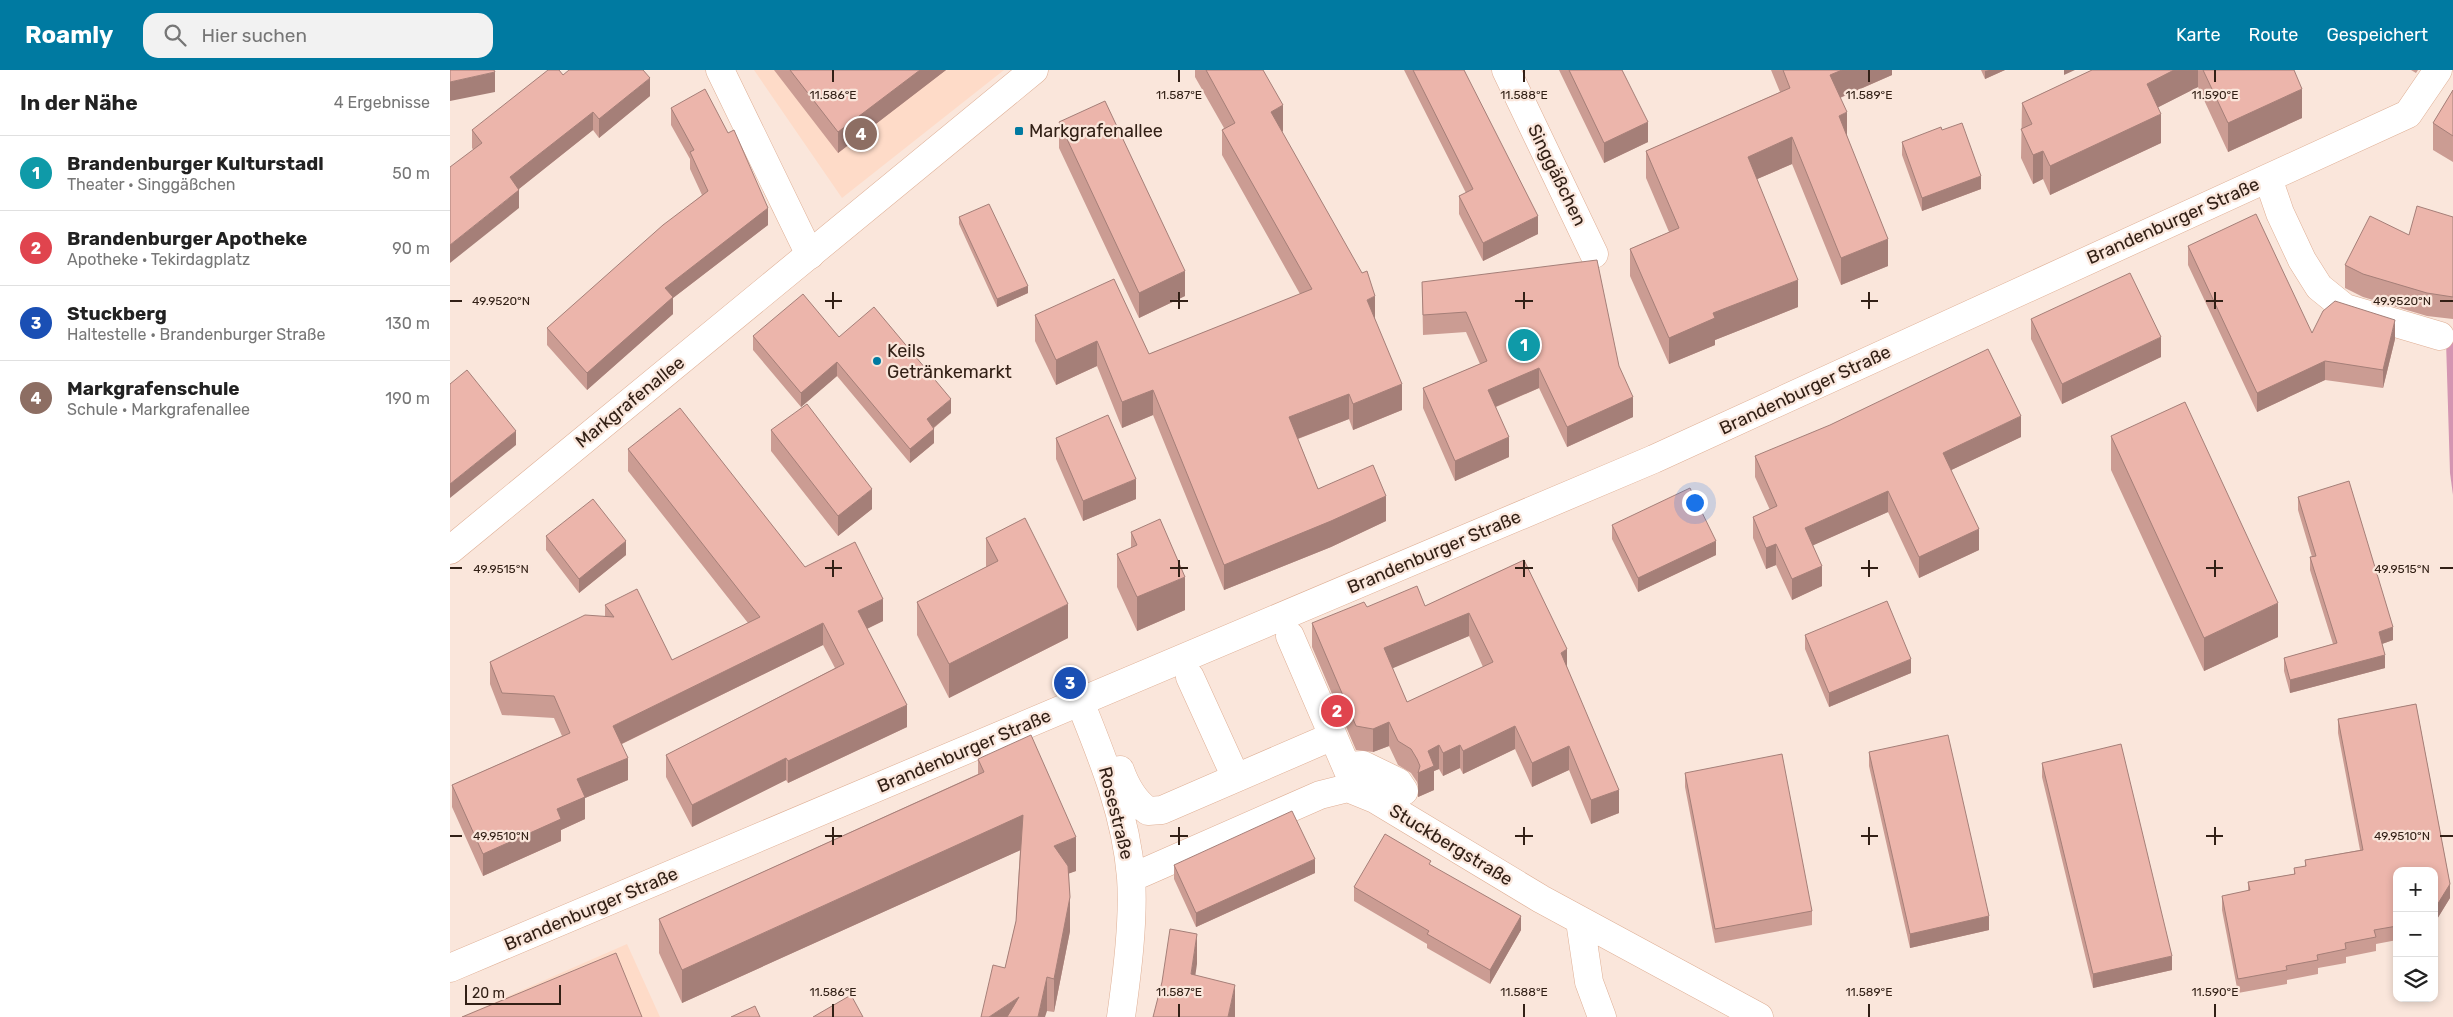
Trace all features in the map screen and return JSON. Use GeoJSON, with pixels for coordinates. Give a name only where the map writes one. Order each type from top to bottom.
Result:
{"type":"FeatureCollection","features":[{"type":"Feature","properties":{"kind":"street"},"geometry":{"type":"LineString","coordinates":[[720,70],[810,255]]}},
{"type":"Feature","properties":{"kind":"street","name":"Markgrafenallee"},"geometry":{"type":"LineString","coordinates":[[450,550],[1034,70]]}},
{"type":"Feature","properties":{"kind":"street","name":"Singgäßchen"},"geometry":{"type":"LineString","coordinates":[[1506,70],[1594,254]]}},
{"type":"Feature","properties":{"kind":"street","name":"Brandenburger Straße"},"geometry":{"type":"LineString","coordinates":[[450,968],[1654,459],[2408,114],[2438,70]]}},
{"type":"Feature","properties":{"kind":"street"},"geometry":{"type":"LineString","coordinates":[[2268,178],[2280,213],[2302,260],[2319,287],[2346,308],[2440,336]]}},
{"type":"Feature","properties":{"kind":"street"},"geometry":{"type":"LineString","coordinates":[[1290,636],[1347,769],[1363,765],[1398,782],[1404,791]]}},
{"type":"Feature","properties":{"kind":"street"},"geometry":{"type":"LineString","coordinates":[[1190,678],[1236,778]]}},
{"type":"Feature","properties":{"kind":"street","name":"Rosestraße"},"geometry":{"type":"LineString","coordinates":[[1080,702],[1113,786],[1125,835],[1131,878],[1128,960],[1121,1017]]}},
{"type":"Feature","properties":{"kind":"street"},"geometry":{"type":"LineString","coordinates":[[1105,724],[1124,783],[1148,811],[1236,778],[1333,736]]}},
{"type":"Feature","properties":{"kind":"street","name":"Stuckbergstraße"},"geometry":{"type":"LineString","coordinates":[[1131,878],[1320,795],[1348,788],[1375,799],[1580,921],[1759,1017]]}},
{"type":"Feature","properties":{"kind":"street"},"geometry":{"type":"LineString","coordinates":[[1580,921],[1589,982],[1602,1017]]}},
{"type":"Feature","properties":{"kind":"shaded area"},"geometry":{"type":"Polygon","coordinates":[[[754,70],[1004,70],[842,198],[754,70]]]}},
{"type":"Feature","properties":{"kind":"shaded area"},"geometry":{"type":"Polygon","coordinates":[[[2446,341],[2453,342],[2453,495],[2450,473],[2446,341]]]}},
{"type":"Feature","properties":{"kind":"shaded area"},"geometry":{"type":"Polygon","coordinates":[[[627,944],[660,1017],[461,1017],[627,944]]]}},
{"type":"Feature","properties":{"kind":"building"},"geometry":{"type":"Polygon","coordinates":[[[450,70],[494,70],[495,72],[450,82],[450,70]]]}},
{"type":"Feature","properties":{"kind":"building"},"geometry":{"type":"Polygon","coordinates":[[[548,70],[559,70],[563,75],[569,70],[643,70],[650,78],[599,119],[593,112],[510,177],[519,190],[450,245],[450,167],[482,143],[472,130],[548,70]]]}},
{"type":"Feature","properties":{"kind":"building"},"geometry":{"type":"Polygon","coordinates":[[[790,70],[920,70],[838,132],[790,70]]]}},
{"type":"Feature","properties":{"kind":"building"},"geometry":{"type":"Polygon","coordinates":[[[1206,70],[1263,70],[1283,105],[1271,112],[1362,273],[1367,271],[1375,296],[1367,300],[1402,384],[1353,404],[1349,394],[1289,417],[1318,489],[1373,465],[1386,496],[1224,565],[1153,390],[1122,402],[1097,341],[1056,360],[1035,315],[1114,279],[1149,354],[1312,289],[1222,130],[1235,123],[1206,70]]]}},
{"type":"Feature","properties":{"kind":"building"},"geometry":{"type":"Polygon","coordinates":[[[1413,70],[1464,70],[1538,216],[1483,243],[1459,196],[1473,189],[1413,70]]]}},
{"type":"Feature","properties":{"kind":"building"},"geometry":{"type":"Polygon","coordinates":[[[1569,70],[1622,70],[1648,122],[1604,143],[1569,70]]]}},
{"type":"Feature","properties":{"kind":"building"},"geometry":{"type":"Polygon","coordinates":[[[1783,70],[1842,70],[1830,75],[1847,112],[1839,116],[1888,239],[1841,258],[1792,137],[1748,157],[1798,280],[1713,313],[1715,318],[1669,338],[1630,249],[1679,228],[1646,151],[1790,88],[1783,70]]]}},
{"type":"Feature","properties":{"kind":"building"},"geometry":{"type":"Polygon","coordinates":[[[2092,70],[2174,70],[2147,84],[2161,114],[2050,166],[2043,151],[2033,155],[2021,129],[2032,124],[2022,103],[2092,70]]]}},
{"type":"Feature","properties":{"kind":"building"},"geometry":{"type":"Polygon","coordinates":[[[2203,70],[2294,70],[2302,89],[2228,123],[2203,70]]]}},
{"type":"Feature","properties":{"kind":"building"},"geometry":{"type":"Polygon","coordinates":[[[705,89],[728,133],[734,130],[768,208],[665,288],[673,297],[587,373],[547,328],[663,225],[708,191],[690,152],[694,150],[671,108],[705,89]]]}},
{"type":"Feature","properties":{"kind":"building"},"geometry":{"type":"Polygon","coordinates":[[[2453,90],[2453,136],[2433,123],[2453,90]]]}},
{"type":"Feature","properties":{"kind":"building"},"geometry":{"type":"Polygon","coordinates":[[[1105,101],[1185,271],[1139,293],[1059,122],[1105,101]]]}},
{"type":"Feature","properties":{"kind":"building"},"geometry":{"type":"Polygon","coordinates":[[[1962,123],[1981,176],[1922,198],[1902,142],[1941,127],[1942,130],[1962,123]]]}},
{"type":"Feature","properties":{"kind":"building"},"geometry":{"type":"Polygon","coordinates":[[[989,204],[1028,286],[997,299],[959,217],[989,204]]]}},
{"type":"Feature","properties":{"kind":"building"},"geometry":{"type":"Polygon","coordinates":[[[2417,206],[2453,217],[2453,297],[2427,293],[2363,274],[2345,265],[2370,216],[2409,235],[2417,206]]]}},
{"type":"Feature","properties":{"kind":"building"},"geometry":{"type":"Polygon","coordinates":[[[2256,214],[2312,333],[2323,311],[2335,301],[2395,320],[2383,370],[2325,361],[2257,393],[2188,246],[2256,214]]]}},
{"type":"Feature","properties":{"kind":"building"},"geometry":{"type":"Polygon","coordinates":[[[1597,260],[1619,366],[1633,397],[1567,427],[1539,368],[1488,390],[1509,437],[1455,461],[1423,388],[1487,361],[1466,312],[1423,315],[1422,282],[1597,260]]]}},
{"type":"Feature","properties":{"kind":"building"},"geometry":{"type":"Polygon","coordinates":[[[2130,273],[2161,337],[2062,384],[2031,319],[2130,273]]]}},
{"type":"Feature","properties":{"kind":"building"},"geometry":{"type":"Polygon","coordinates":[[[803,294],[839,337],[874,307],[951,399],[927,419],[934,429],[910,449],[837,362],[801,393],[753,336],[803,294]]]}},
{"type":"Feature","properties":{"kind":"building"},"geometry":{"type":"Polygon","coordinates":[[[1988,349],[2021,416],[1943,453],[1979,529],[1919,557],[1888,491],[1805,528],[1822,566],[1792,579],[1776,544],[1766,548],[1753,517],[1777,506],[1755,456],[1830,425],[1988,349]]]}},
{"type":"Feature","properties":{"kind":"building"},"geometry":{"type":"Polygon","coordinates":[[[467,370],[516,431],[450,484],[450,384],[467,370]]]}},
{"type":"Feature","properties":{"kind":"building"},"geometry":{"type":"Polygon","coordinates":[[[2185,402],[2278,603],[2204,638],[2111,436],[2185,402]]]}},
{"type":"Feature","properties":{"kind":"building"},"geometry":{"type":"Polygon","coordinates":[[[807,404],[872,489],[838,516],[771,430],[807,404]]]}},
{"type":"Feature","properties":{"kind":"building"},"geometry":{"type":"Polygon","coordinates":[[[680,408],[805,567],[855,542],[883,599],[858,611],[907,705],[788,761],[786,758],[692,805],[666,755],[844,664],[823,623],[613,726],[628,758],[577,779],[585,797],[557,809],[561,819],[483,854],[452,785],[570,733],[554,696],[502,693],[490,662],[585,615],[614,617],[605,605],[637,589],[672,660],[760,617],[628,449],[680,408]]]}},
{"type":"Feature","properties":{"kind":"building"},"geometry":{"type":"Polygon","coordinates":[[[1108,415],[1136,479],[1083,501],[1056,438],[1108,415]]]}},
{"type":"Feature","properties":{"kind":"building"},"geometry":{"type":"Polygon","coordinates":[[[2349,481],[2393,627],[2379,632],[2385,655],[2290,680],[2284,658],[2337,643],[2310,557],[2316,556],[2298,497],[2349,481]]]}},
{"type":"Feature","properties":{"kind":"building"},"geometry":{"type":"Polygon","coordinates":[[[1690,488],[1716,541],[1638,578],[1612,525],[1690,488]]]}},
{"type":"Feature","properties":{"kind":"building"},"geometry":{"type":"Polygon","coordinates":[[[593,499],[626,541],[579,579],[546,536],[593,499]]]}},
{"type":"Feature","properties":{"kind":"building"},"geometry":{"type":"Polygon","coordinates":[[[1025,518],[1068,604],[949,664],[917,602],[998,561],[986,538],[1025,518]]]}},
{"type":"Feature","properties":{"kind":"building"},"geometry":{"type":"Polygon","coordinates":[[[1160,519],[1185,577],[1137,597],[1117,554],[1137,545],[1131,532],[1160,519]]]}},
{"type":"Feature","properties":{"kind":"building"},"geometry":{"type":"Polygon","coordinates":[[[1524,560],[1567,649],[1561,653],[1619,790],[1591,800],[1569,746],[1532,763],[1515,726],[1463,751],[1460,745],[1443,753],[1439,745],[1428,751],[1434,766],[1418,773],[1420,766],[1417,759],[1411,749],[1398,741],[1389,722],[1373,729],[1356,726],[1312,623],[1364,602],[1367,607],[1417,586],[1425,606],[1524,560]],[[1469,613],[1384,648],[1407,702],[1493,662],[1469,613]]]}},
{"type":"Feature","properties":{"kind":"building"},"geometry":{"type":"Polygon","coordinates":[[[1887,601],[1911,659],[1829,693],[1805,635],[1887,601]]]}},
{"type":"Feature","properties":{"kind":"building"},"geometry":{"type":"Polygon","coordinates":[[[2416,704],[2450,884],[2438,904],[2438,867],[2393,867],[2393,927],[2374,930],[2376,937],[2345,943],[2346,949],[2317,955],[2318,960],[2286,966],[2287,970],[2238,979],[2222,896],[2250,890],[2248,882],[2295,874],[2294,868],[2306,866],[2305,860],[2363,850],[2338,719],[2416,704]]]}},
{"type":"Feature","properties":{"kind":"building"},"geometry":{"type":"Polygon","coordinates":[[[1031,735],[1076,837],[1054,846],[1068,866],[1070,897],[1054,979],[1047,977],[1038,1017],[1007,1017],[1019,997],[989,1017],[981,1017],[993,965],[1005,968],[1016,921],[1023,815],[682,970],[659,919],[984,772],[978,759],[1031,735]]]}},
{"type":"Feature","properties":{"kind":"building"},"geometry":{"type":"Polygon","coordinates":[[[1948,735],[1989,916],[1910,934],[1869,752],[1948,735]]]}},
{"type":"Feature","properties":{"kind":"building"},"geometry":{"type":"Polygon","coordinates":[[[2121,744],[2172,956],[2093,974],[2042,763],[2121,744]]]}},
{"type":"Feature","properties":{"kind":"building"},"geometry":{"type":"Polygon","coordinates":[[[1782,754],[1812,911],[1715,929],[1685,773],[1782,754]]]}},
{"type":"Feature","properties":{"kind":"building"},"geometry":{"type":"Polygon","coordinates":[[[1292,811],[1315,859],[1196,913],[1174,865],[1292,811]]]}},
{"type":"Feature","properties":{"kind":"building"},"geometry":{"type":"Polygon","coordinates":[[[1385,834],[1431,861],[1429,864],[1521,916],[1490,970],[1427,934],[1429,931],[1354,887],[1385,834]]]}},
{"type":"Feature","properties":{"kind":"building"},"geometry":{"type":"Polygon","coordinates":[[[1170,929],[1197,934],[1191,974],[1235,985],[1228,1017],[1153,1017],[1162,982],[1170,929]]]}},
{"type":"Feature","properties":{"kind":"building"},"geometry":{"type":"Polygon","coordinates":[[[616,953],[642,1017],[462,1017],[616,953]]]}},
{"type":"Feature","properties":{"kind":"building"},"geometry":{"type":"Polygon","coordinates":[[[851,995],[863,1017],[813,1017],[851,995]]]}},
{"type":"Feature","properties":{"kind":"building"},"geometry":{"type":"Polygon","coordinates":[[[755,1006],[760,1017],[731,1017],[755,1006]]]}},
{"type":"Feature","properties":{"kind":"place","name":"Markgrafenallee"},"geometry":{"type":"Point","coordinates":[1019,131]}},
{"type":"Feature","properties":{"kind":"place","name":"Markgrafenschule"},"geometry":{"type":"Point","coordinates":[861,134]}},
{"type":"Feature","properties":{"kind":"place","name":"Brandenburger Kulturstadl"},"geometry":{"type":"Point","coordinates":[1524,345]}},
{"type":"Feature","properties":{"kind":"place","name":"Keils Getränkemarkt"},"geometry":{"type":"Point","coordinates":[877,361]}},
{"type":"Feature","properties":{"kind":"place","name":"Stuckberg"},"geometry":{"type":"Point","coordinates":[1070,683]}},
{"type":"Feature","properties":{"kind":"place","name":"Brandenburger Apotheke"},"geometry":{"type":"Point","coordinates":[1337,711]}}]}
